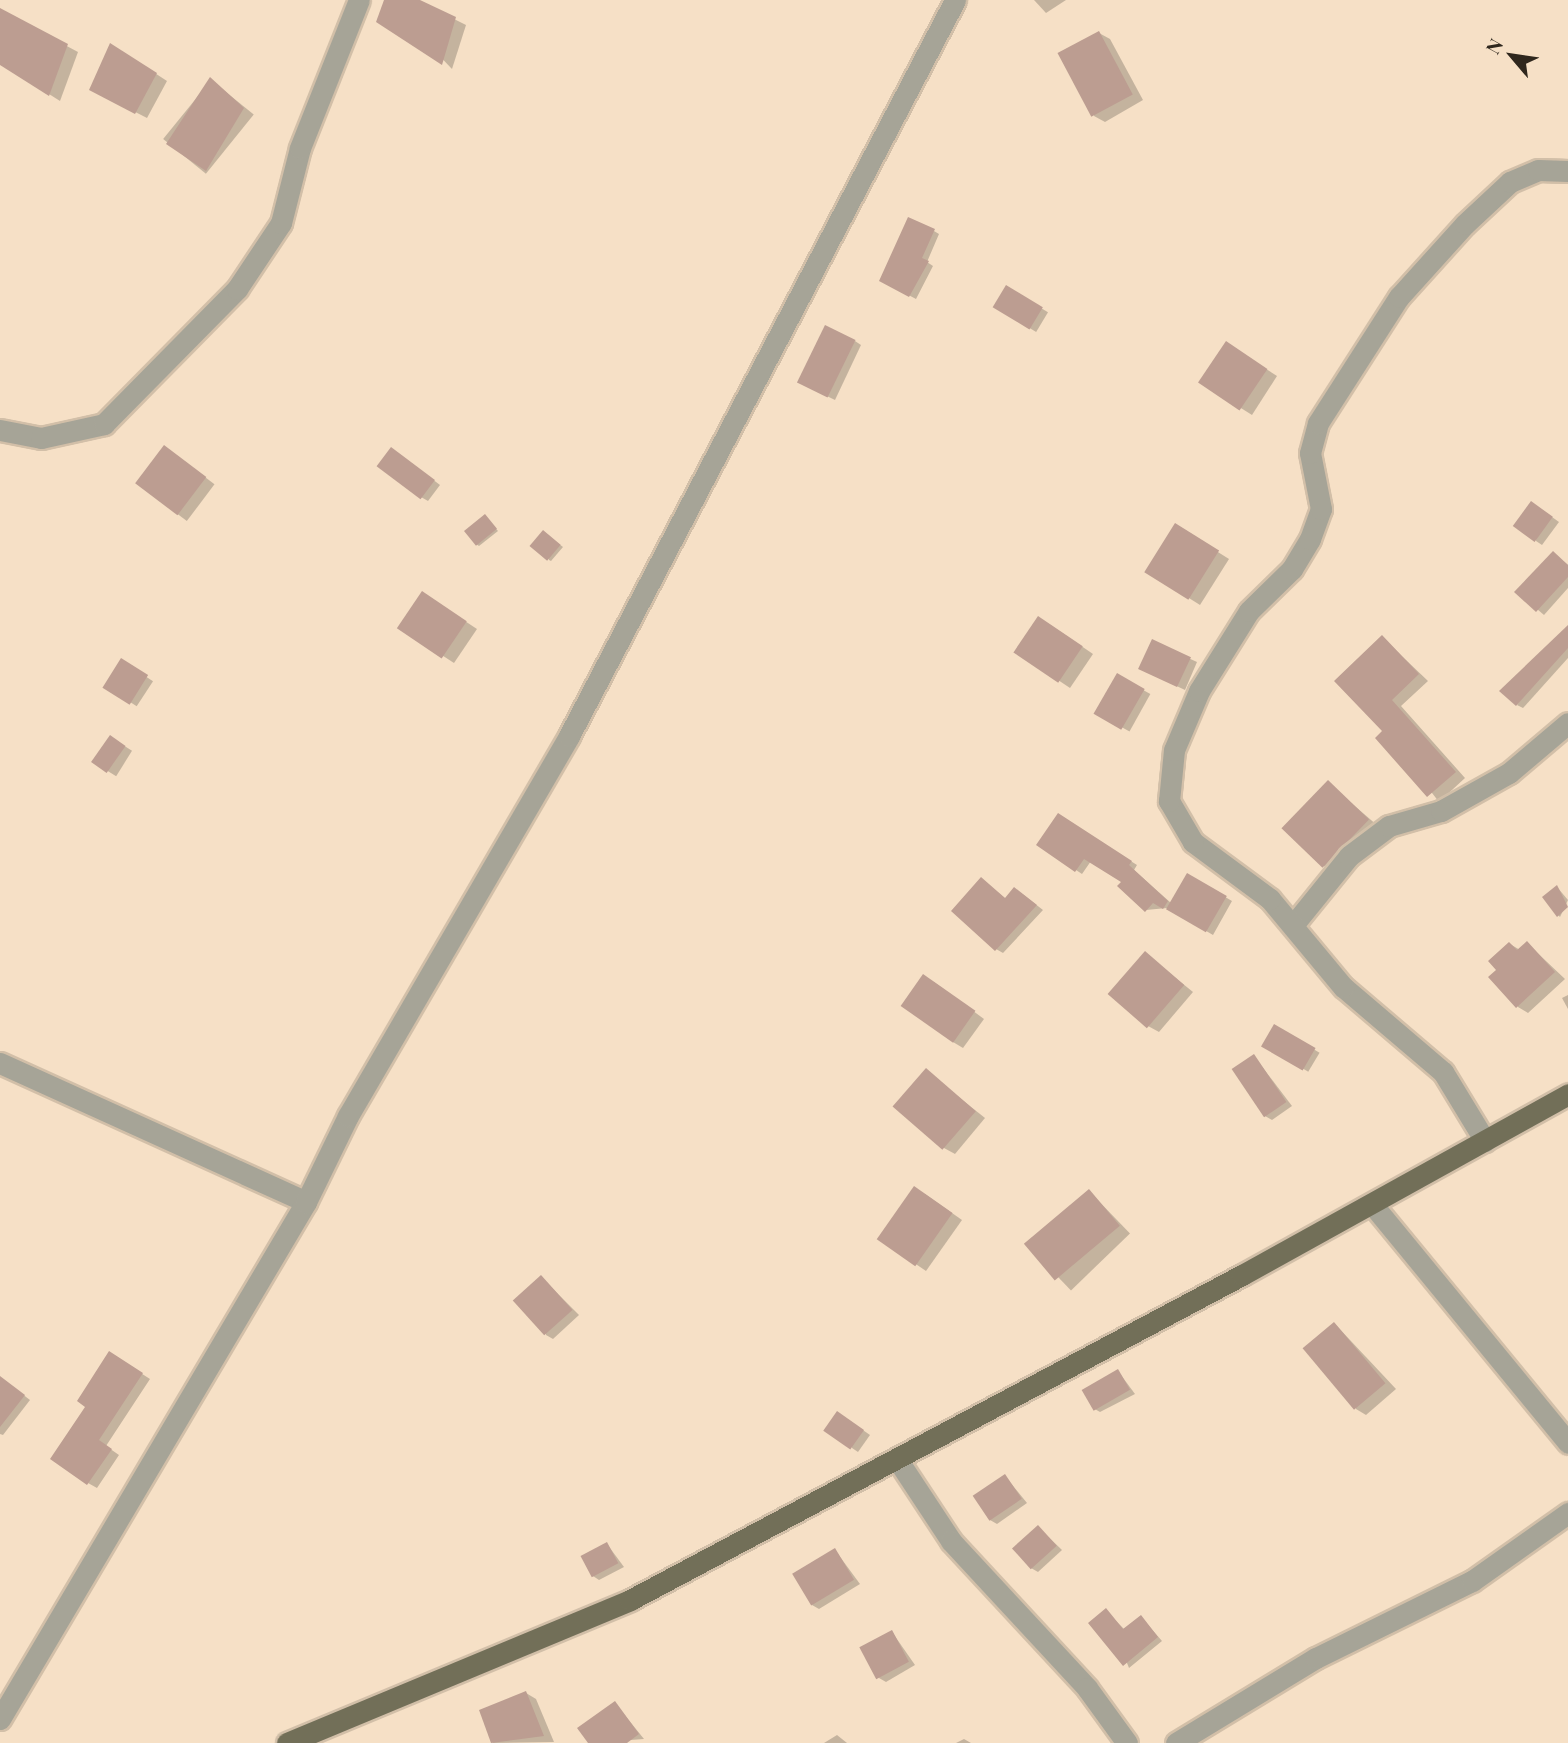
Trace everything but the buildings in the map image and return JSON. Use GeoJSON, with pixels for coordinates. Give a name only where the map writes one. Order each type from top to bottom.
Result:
{"type":"FeatureCollection","features":[{"type":"Feature","properties":{"kind":"main road"},"geometry":{"type":"LineString","coordinates":[[287,1743],[631,1600],[1372,1204],[1568,1094]]}},
{"type":"Feature","properties":{"kind":"street"},"geometry":{"type":"LineString","coordinates":[[0,430],[41,438],[104,424],[237,289],[281,223],[300,148],[359,0]]}},
{"type":"Feature","properties":{"kind":"street"},"geometry":{"type":"LineString","coordinates":[[0,1719],[306,1202],[348,1116],[569,736],[955,0]]}},
{"type":"Feature","properties":{"kind":"street"},"geometry":{"type":"LineString","coordinates":[[1485,1141],[1443,1072],[1343,987],[1294,924],[1193,842],[1169,801],[1174,750],[1199,691],[1249,611],[1292,569],[1310,539],[1321,509],[1310,453],[1318,423],[1399,298],[1510,182],[1538,170],[1568,171]]}},
{"type":"Feature","properties":{"kind":"street"},"geometry":{"type":"LineString","coordinates":[[1294,924],[1349,856],[1389,825],[1441,811],[1509,773],[1568,723]]}},
{"type":"Feature","properties":{"kind":"street"},"geometry":{"type":"LineString","coordinates":[[0,1063],[306,1202]]}},
{"type":"Feature","properties":{"kind":"street"},"geometry":{"type":"LineString","coordinates":[[1372,1204],[1568,1443]]}},
{"type":"Feature","properties":{"kind":"street"},"geometry":{"type":"LineString","coordinates":[[897,1459],[951,1541],[1087,1688],[1127,1743]]}},
{"type":"Feature","properties":{"kind":"street"},"geometry":{"type":"LineString","coordinates":[[1176,1743],[1316,1658],[1472,1581],[1568,1513]]}}]}
